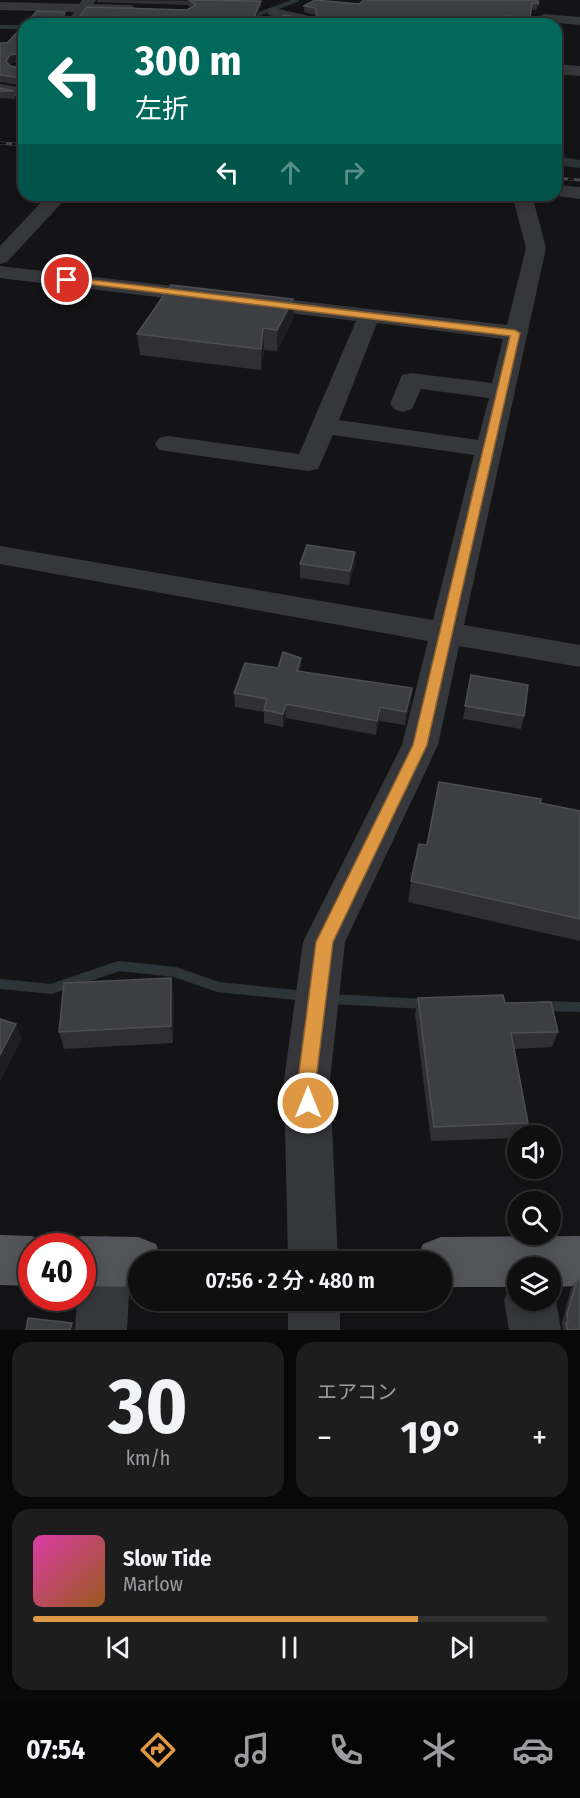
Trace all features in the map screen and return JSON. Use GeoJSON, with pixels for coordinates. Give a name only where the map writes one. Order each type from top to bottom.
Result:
{"type":"FeatureCollection","features":[{"type":"Feature","properties":{"kind":"main road"},"geometry":{"type":"LineString","coordinates":[[0,1260],[18,1261]]}},
{"type":"Feature","properties":{"kind":"main road"},"geometry":{"type":"LineString","coordinates":[[561,1267],[580,1261]]}},
{"type":"Feature","properties":{"kind":"main road"},"geometry":{"type":"LineString","coordinates":[[452,1264],[507,1274]]}},
{"type":"Feature","properties":{"kind":"street"},"geometry":{"type":"LineString","coordinates":[[76,18],[86,4]]}},
{"type":"Feature","properties":{"kind":"street"},"geometry":{"type":"LineString","coordinates":[[0,6],[86,4],[141,10]]}},
{"type":"Feature","properties":{"kind":"street"},"geometry":{"type":"LineString","coordinates":[[274,12],[300,18]]}},
{"type":"Feature","properties":{"kind":"street"},"geometry":{"type":"LineString","coordinates":[[562,18],[580,21]]}},
{"type":"Feature","properties":{"kind":"street"},"geometry":{"type":"LineString","coordinates":[[562,70],[580,71]]}},
{"type":"Feature","properties":{"kind":"street"},"geometry":{"type":"LineString","coordinates":[[0,89],[18,92]]}},
{"type":"Feature","properties":{"kind":"street"},"geometry":{"type":"LineString","coordinates":[[562,192],[580,193]]}},
{"type":"Feature","properties":{"kind":"street"},"geometry":{"type":"LineString","coordinates":[[0,258],[52,201]]}},
{"type":"Feature","properties":{"kind":"street"},"geometry":{"type":"LineString","coordinates":[[313,1251],[307,1080],[324,942],[420,745],[536,248],[524,201]]}},
{"type":"Feature","properties":{"kind":"street"},"geometry":{"type":"LineString","coordinates":[[0,272],[515,333]]}},
{"type":"Feature","properties":{"kind":"street"},"geometry":{"type":"LineString","coordinates":[[168,444],[308,463],[369,316]]}},
{"type":"Feature","properties":{"kind":"street"},"geometry":{"type":"LineString","coordinates":[[403,404],[411,380],[502,392]]}},
{"type":"Feature","properties":{"kind":"street"},"geometry":{"type":"LineString","coordinates":[[324,426],[488,449]]}},
{"type":"Feature","properties":{"kind":"street"},"geometry":{"type":"LineString","coordinates":[[0,555],[580,656]]}},
{"type":"Feature","properties":{"kind":"street"},"geometry":{"type":"LineString","coordinates":[[100,1330],[109,1262]]}},
{"type":"Feature","properties":{"kind":"street"},"geometry":{"type":"LineString","coordinates":[[314,1311],[314,1330]]}},
{"type":"Feature","properties":{"kind":"street"},"geometry":{"type":"LineString","coordinates":[[532,1311],[535,1330]]}},
{"type":"Feature","properties":{"kind":"building"},"geometry":{"type":"Polygon","coordinates":[[[189,0],[261,1],[254,18],[79,18],[87,7],[187,10],[196,5],[189,0]]]}},
{"type":"Feature","properties":{"kind":"building"},"geometry":{"type":"Polygon","coordinates":[[[315,0],[359,4],[364,0],[537,0],[538,3],[532,3],[530,18],[506,16],[505,18],[318,18],[315,8],[304,6],[315,0]]]}},
{"type":"Feature","properties":{"kind":"building"},"geometry":{"type":"Polygon","coordinates":[[[37,11],[65,12],[63,18],[31,18],[37,11]]]}},
{"type":"Feature","properties":{"kind":"building"},"geometry":{"type":"Polygon","coordinates":[[[285,15],[298,18],[279,18],[285,15]]]}},
{"type":"Feature","properties":{"kind":"building"},"geometry":{"type":"Polygon","coordinates":[[[18,31],[18,54],[10,55],[6,61],[10,66],[18,67],[18,77],[0,75],[0,45],[7,43],[18,31]]]}},
{"type":"Feature","properties":{"kind":"building"},"geometry":{"type":"Polygon","coordinates":[[[171,285],[293,299],[277,330],[263,328],[261,349],[137,334],[171,285]]]}},
{"type":"Feature","properties":{"kind":"building"},"geometry":{"type":"Polygon","coordinates":[[[307,545],[355,552],[350,571],[300,564],[307,545]]]}},
{"type":"Feature","properties":{"kind":"building"},"geometry":{"type":"Polygon","coordinates":[[[283,652],[301,658],[297,671],[412,688],[406,712],[380,707],[377,721],[286,704],[283,714],[264,710],[267,699],[234,693],[245,663],[278,668],[283,652]]]}},
{"type":"Feature","properties":{"kind":"building"},"geometry":{"type":"Polygon","coordinates":[[[471,675],[528,685],[524,716],[465,706],[471,675]]]}},
{"type":"Feature","properties":{"kind":"building"},"geometry":{"type":"Polygon","coordinates":[[[439,782],[541,799],[540,803],[580,811],[580,919],[411,881],[419,844],[427,845],[439,782]]]}},
{"type":"Feature","properties":{"kind":"building"},"geometry":{"type":"Polygon","coordinates":[[[171,978],[171,1026],[59,1032],[64,983],[171,978]]]}},
{"type":"Feature","properties":{"kind":"building"},"geometry":{"type":"Polygon","coordinates":[[[503,995],[505,1003],[551,1002],[558,1032],[511,1033],[528,1123],[434,1127],[418,998],[503,995]]]}},
{"type":"Feature","properties":{"kind":"building"},"geometry":{"type":"Polygon","coordinates":[[[0,1019],[16,1024],[0,1055],[0,1019]]]}},
{"type":"Feature","properties":{"kind":"building"},"geometry":{"type":"Polygon","coordinates":[[[577,1280],[580,1280],[580,1330],[567,1330],[567,1314],[577,1280]]]}},
{"type":"Feature","properties":{"kind":"building"},"geometry":{"type":"Polygon","coordinates":[[[28,1318],[72,1323],[70,1330],[26,1330],[28,1318]]]}},
{"type":"Feature","properties":{"kind":"waterway"},"geometry":{"type":"LineString","coordinates":[[248,18],[297,0]]}},
{"type":"Feature","properties":{"kind":"waterway"},"geometry":{"type":"LineString","coordinates":[[0,27],[18,27]]}},
{"type":"Feature","properties":{"kind":"waterway"},"geometry":{"type":"LineString","coordinates":[[562,161],[580,164]]}},
{"type":"Feature","properties":{"kind":"waterway"},"geometry":{"type":"LineString","coordinates":[[0,984],[51,989],[119,966],[175,972],[218,987],[306,996]]}},
{"type":"Feature","properties":{"kind":"waterway"},"geometry":{"type":"LineString","coordinates":[[330,999],[426,1004]]}},
{"type":"Feature","properties":{"kind":"waterway"},"geometry":{"type":"LineString","coordinates":[[543,1006],[580,1007]]}},
{"type":"Feature","properties":{"kind":"railway"},"geometry":{"type":"LineString","coordinates":[[0,143],[18,144]]}},
{"type":"Feature","properties":{"kind":"railway"},"geometry":{"type":"LineString","coordinates":[[562,178],[580,180]]}},
{"type":"Feature","properties":{"kind":"route"},"geometry":{"type":"LineString","coordinates":[[67,280],[515,333],[420,745],[324,942],[307,1080],[308,1103]]}}]}
